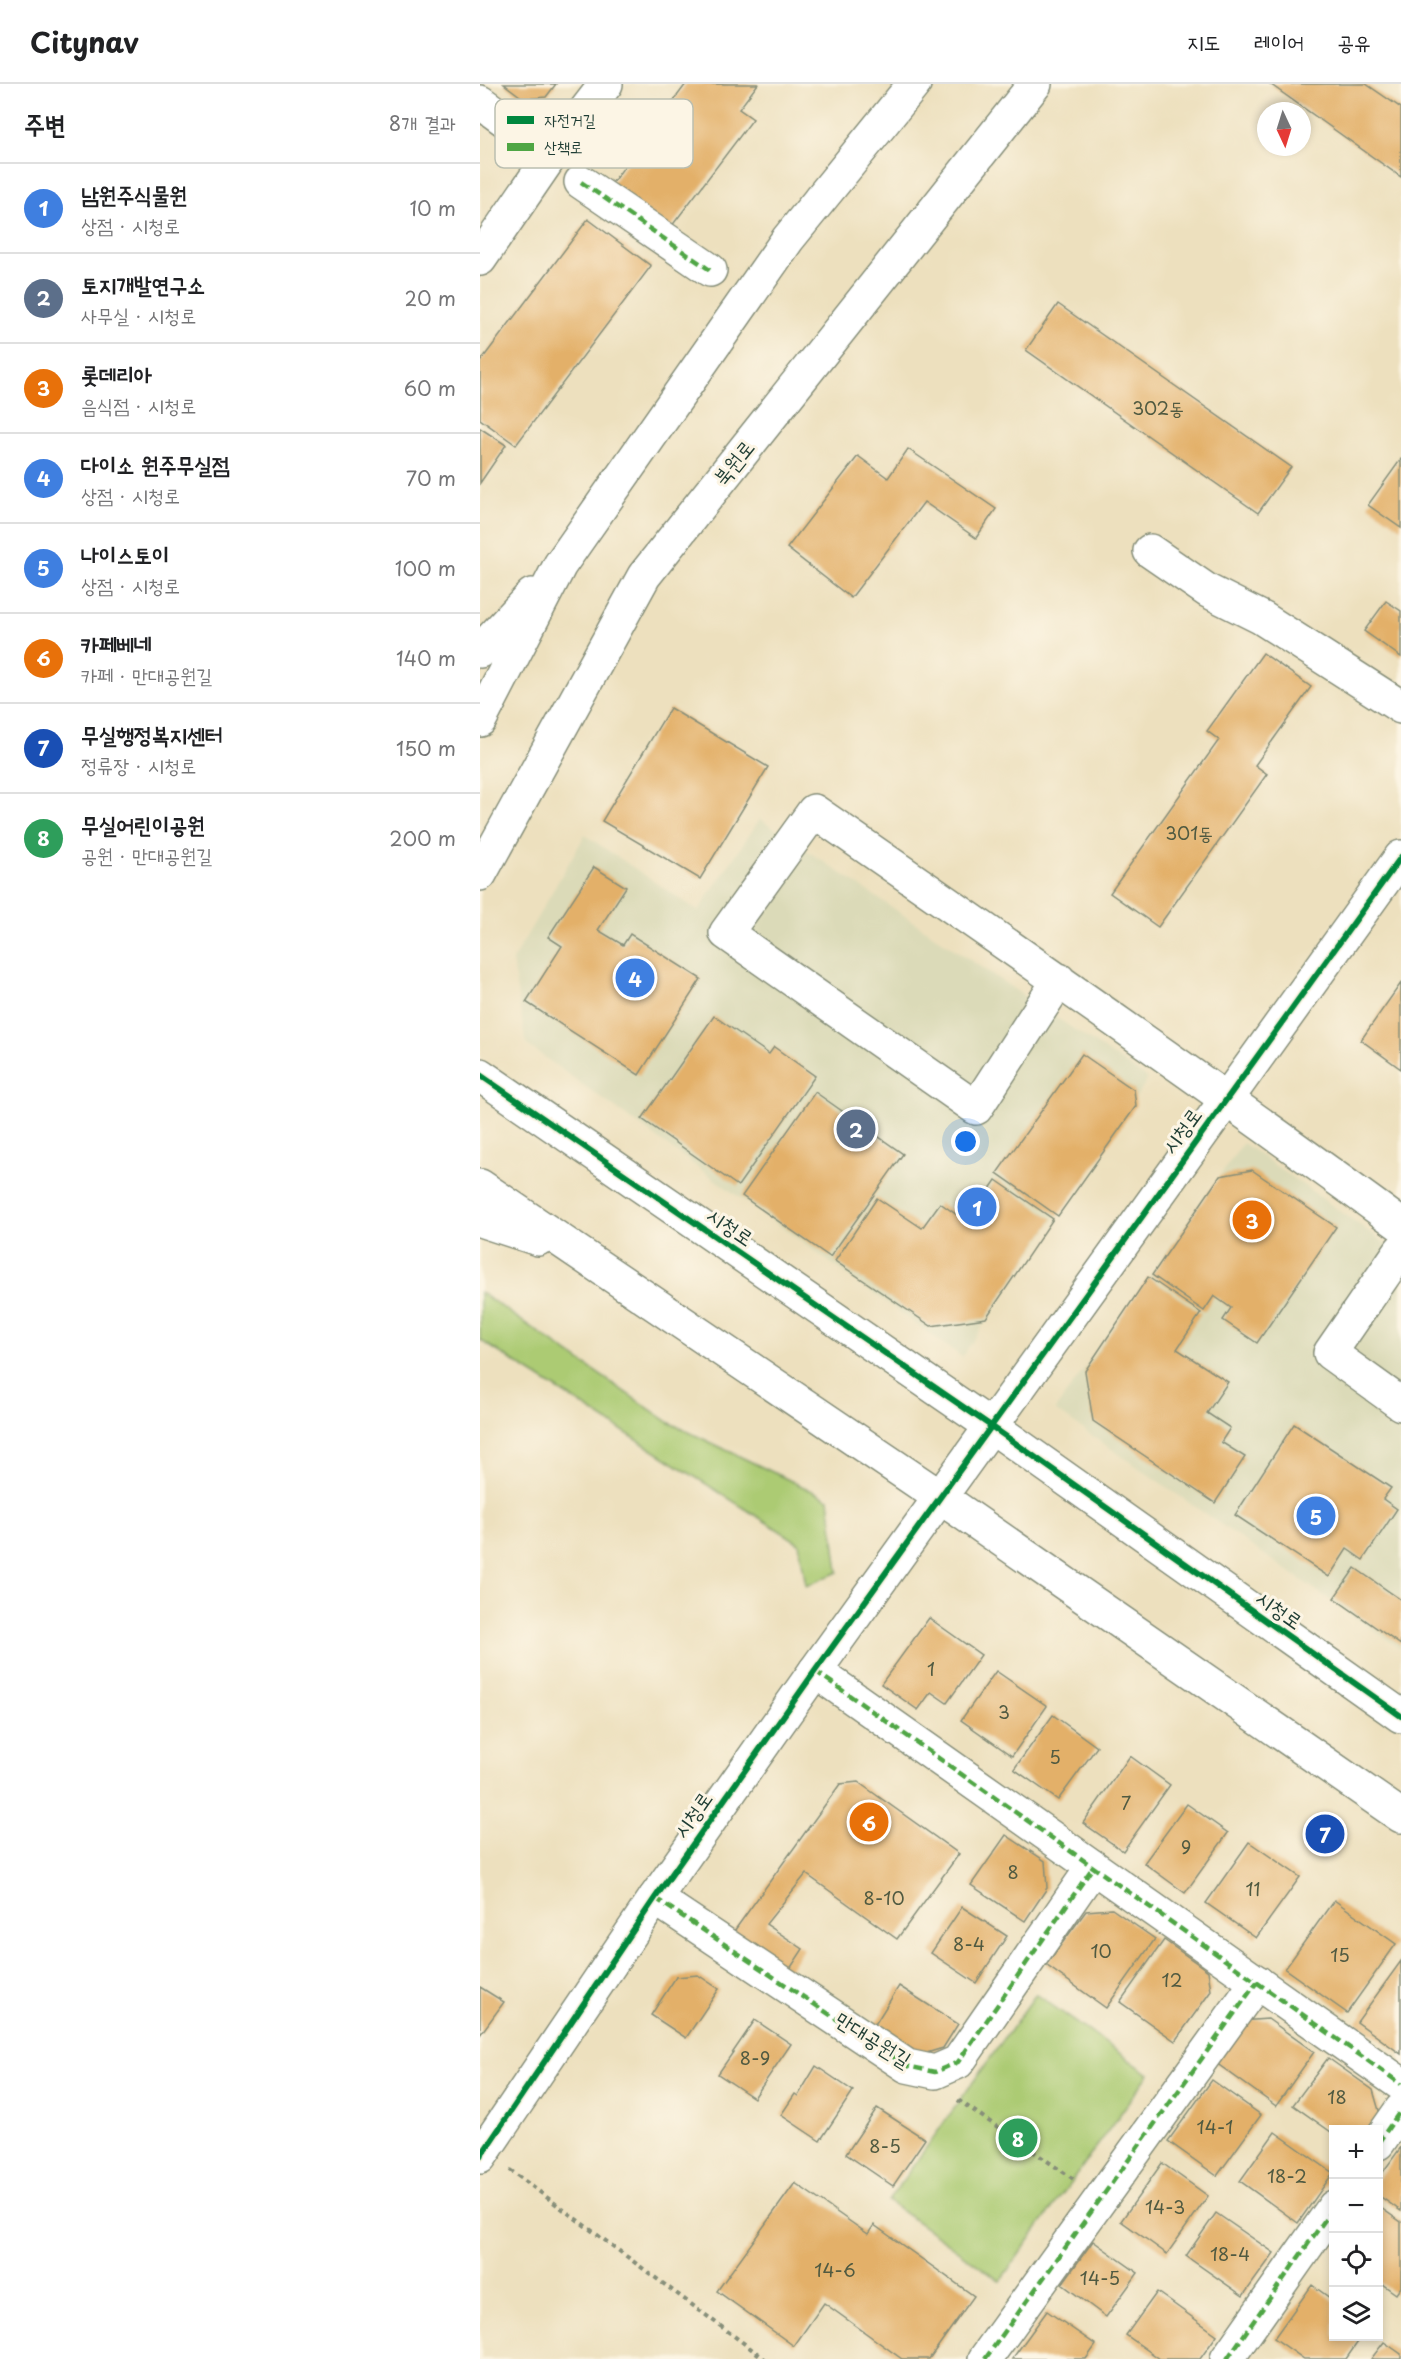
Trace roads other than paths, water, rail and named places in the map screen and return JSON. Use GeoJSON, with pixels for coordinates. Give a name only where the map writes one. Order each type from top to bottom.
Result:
{"type":"FeatureCollection","features":[{"type":"Feature","properties":{"kind":"street"},"geometry":{"type":"LineString","coordinates":[[594,99],[606,84]]}},
{"type":"Feature","properties":{"kind":"street"},"geometry":{"type":"LineString","coordinates":[[480,720],[560,566],[788,239],[914,84]]}},
{"type":"Feature","properties":{"kind":"street","name":"북원로"},"geometry":{"type":"LineString","coordinates":[[480,874],[644,576],[1035,84]]}},
{"type":"Feature","properties":{"kind":"street"},"geometry":{"type":"LineString","coordinates":[[480,102],[495,113]]}},
{"type":"Feature","properties":{"kind":"street"},"geometry":{"type":"LineString","coordinates":[[480,259],[542,168]]}},
{"type":"Feature","properties":{"kind":"street"},"geometry":{"type":"LineString","coordinates":[[580,182],[710,270]]}},
{"type":"Feature","properties":{"kind":"street"},"geometry":{"type":"LineString","coordinates":[[1150,550],[1208,591],[1262,618],[1401,707]]}},
{"type":"Feature","properties":{"kind":"street"},"geometry":{"type":"LineString","coordinates":[[480,651],[560,566]]}},
{"type":"Feature","properties":{"kind":"street"},"geometry":{"type":"LineString","coordinates":[[1059,980],[976,1108],[726,933],[814,812],[1059,980],[1227,1098],[1401,1225]]}},
{"type":"Feature","properties":{"kind":"street","name":"시청로"},"geometry":{"type":"LineString","coordinates":[[482,2154],[655,1898],[815,1671],[1401,857]]}},
{"type":"Feature","properties":{"kind":"street","name":"시청로"},"geometry":{"type":"LineString","coordinates":[[480,1075],[991,1426],[1401,1716]]}},
{"type":"Feature","properties":{"kind":"street"},"geometry":{"type":"LineString","coordinates":[[480,1186],[940,1497],[1401,1816]]}},
{"type":"Feature","properties":{"kind":"street"},"geometry":{"type":"LineString","coordinates":[[480,1220],[581,1254]]}},
{"type":"Feature","properties":{"kind":"street"},"geometry":{"type":"LineString","coordinates":[[1401,1250],[1330,1353],[1401,1404]]}},
{"type":"Feature","properties":{"kind":"street"},"geometry":{"type":"LineString","coordinates":[[815,1671],[1401,2084]]}},
{"type":"Feature","properties":{"kind":"street","name":"만대공원길"},"geometry":{"type":"LineString","coordinates":[[655,1898],[907,2066],[935,2072],[958,2061],[1093,1867]]}},
{"type":"Feature","properties":{"kind":"street"},"geometry":{"type":"LineString","coordinates":[[985,2359],[1257,1982]]}},
{"type":"Feature","properties":{"kind":"street"},"geometry":{"type":"LineString","coordinates":[[1383,2136],[1401,2110]]}},
{"type":"Feature","properties":{"kind":"street"},"geometry":{"type":"LineString","coordinates":[[1227,2359],[1329,2214]]}},
{"type":"Feature","properties":{"kind":"place","name":"다이소 원주무실점"},"geometry":{"type":"Point","coordinates":[635,978]}},
{"type":"Feature","properties":{"kind":"place","name":"토지개발연구소"},"geometry":{"type":"Point","coordinates":[856,1129]}},
{"type":"Feature","properties":{"kind":"place","name":"남원주식물원"},"geometry":{"type":"Point","coordinates":[977,1207]}},
{"type":"Feature","properties":{"kind":"place","name":"롯데리아"},"geometry":{"type":"Point","coordinates":[1252,1220]}},
{"type":"Feature","properties":{"kind":"place","name":"나이스토이"},"geometry":{"type":"Point","coordinates":[1316,1516]}},
{"type":"Feature","properties":{"kind":"place","name":"카페베네"},"geometry":{"type":"Point","coordinates":[869,1822]}},
{"type":"Feature","properties":{"kind":"place","name":"무실행정복지센터"},"geometry":{"type":"Point","coordinates":[1325,1834]}},
{"type":"Feature","properties":{"kind":"place","name":"무실어린이공원"},"geometry":{"type":"Point","coordinates":[1018,2138]}}]}
